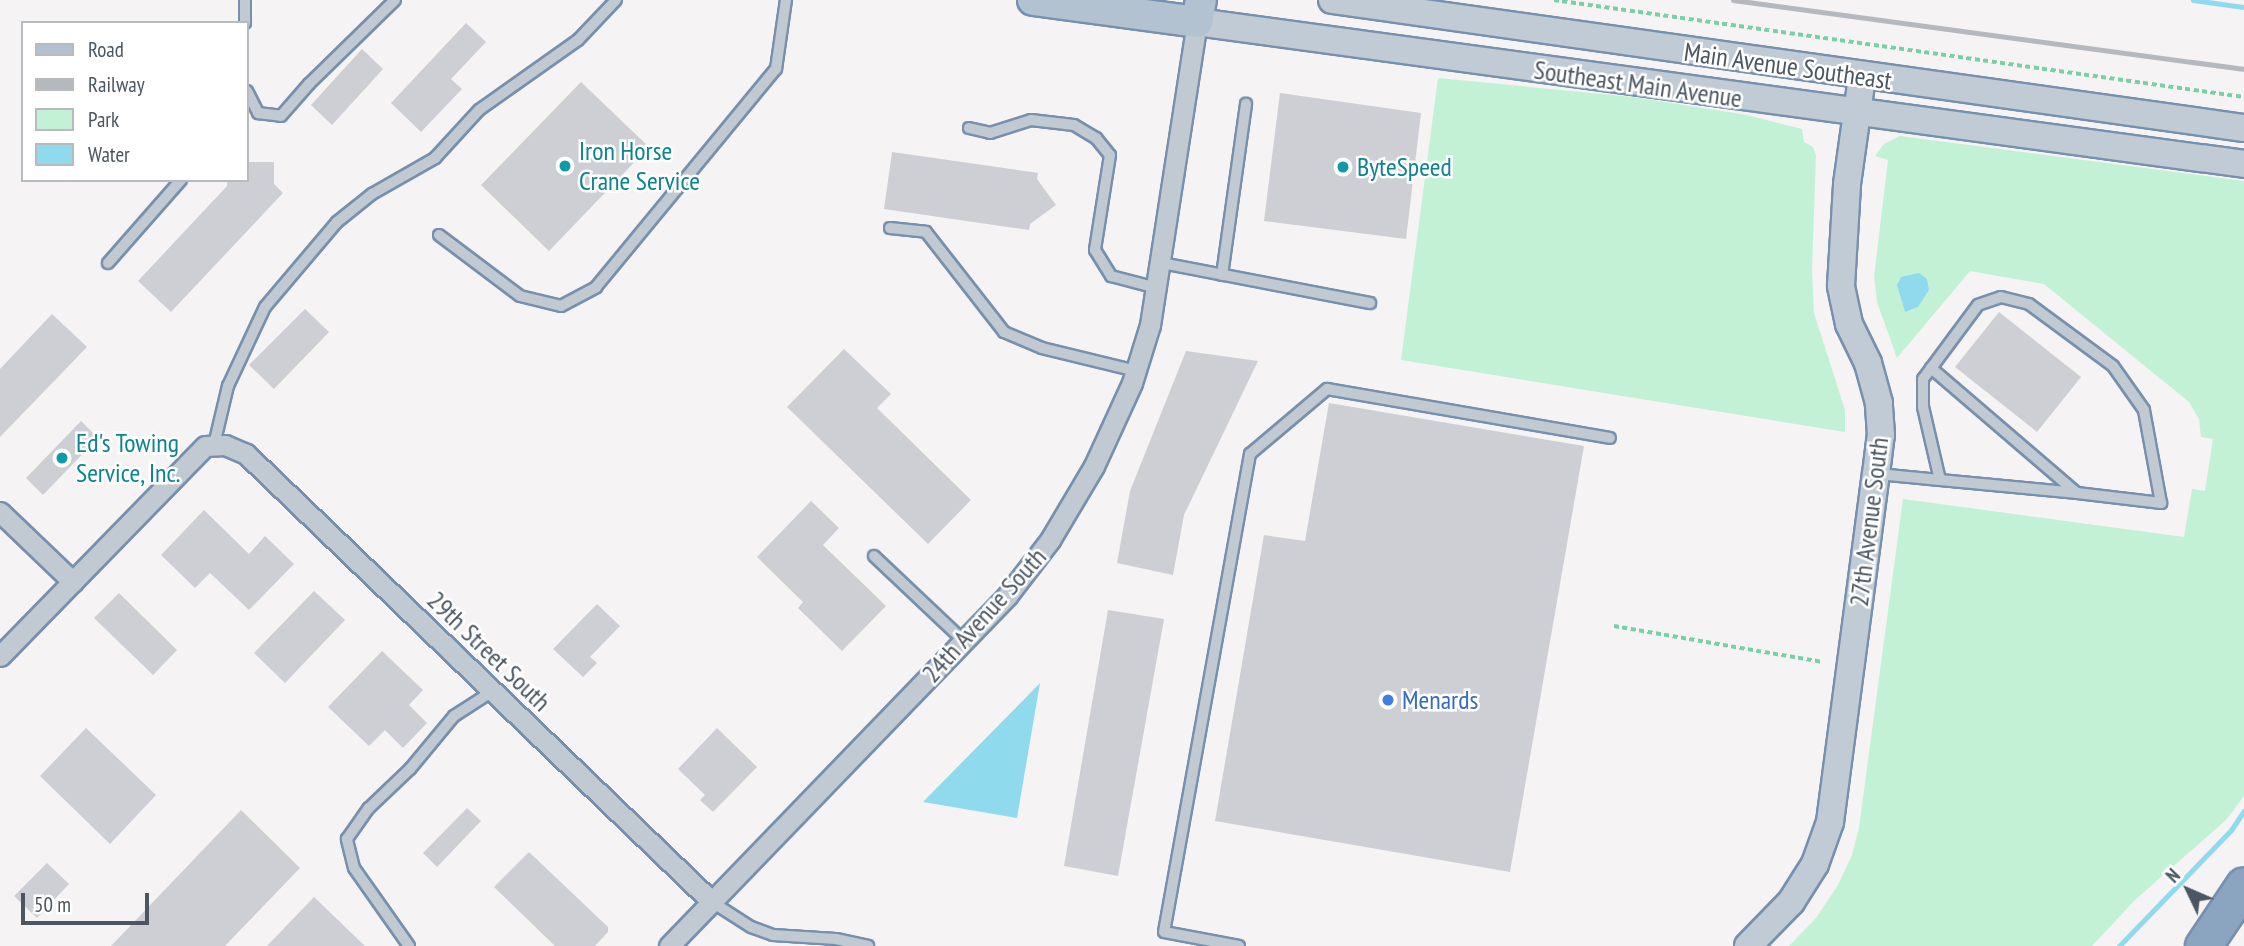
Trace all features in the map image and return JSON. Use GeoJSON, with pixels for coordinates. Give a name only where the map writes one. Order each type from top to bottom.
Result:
{"type":"FeatureCollection","features":[{"type":"Feature","properties":{"kind":"highway"},"geometry":{"type":"LineString","coordinates":[[2203,946],[2244,885]]}},
{"type":"Feature","properties":{"kind":"main road","name":"Southeast Main Avenue"},"geometry":{"type":"LineString","coordinates":[[1032,0],[1199,11],[1857,114],[2244,164]]}},
{"type":"Feature","properties":{"kind":"main road","name":"Main Avenue Southeast"},"geometry":{"type":"LineString","coordinates":[[1332,0],[1862,77],[2244,128]]}},
{"type":"Feature","properties":{"kind":"main road","name":"27th Avenue South"},"geometry":{"type":"LineString","coordinates":[[1748,946],[1791,902],[1815,864],[1829,821],[1876,474],[1881,435],[1879,403],[1868,363],[1849,324],[1842,286],[1847,184],[1862,77]]}},
{"type":"Feature","properties":{"kind":"street","name":"24th Avenue South"},"geometry":{"type":"LineString","coordinates":[[669,946],[1007,596],[1050,540],[1094,466],[1136,371],[1157,289],[1199,11]]}},
{"type":"Feature","properties":{"kind":"street"},"geometry":{"type":"LineString","coordinates":[[0,656],[205,446],[219,445]]}},
{"type":"Feature","properties":{"kind":"street","name":"29th Street South"},"geometry":{"type":"LineString","coordinates":[[219,445],[246,454],[712,902]]}},
{"type":"Feature","properties":{"kind":"street"},"geometry":{"type":"LineString","coordinates":[[0,512],[73,582]]}},
{"type":"Feature","properties":{"kind":"lane"},"geometry":{"type":"LineString","coordinates":[[245,0],[245,21]]}},
{"type":"Feature","properties":{"kind":"lane"},"geometry":{"type":"LineString","coordinates":[[248,99],[258,113],[281,116],[309,83],[395,0]]}},
{"type":"Feature","properties":{"kind":"lane"},"geometry":{"type":"LineString","coordinates":[[219,445],[228,386],[265,307],[337,222],[372,194],[435,158],[479,110],[578,40],[615,0]]}},
{"type":"Feature","properties":{"kind":"lane"},"geometry":{"type":"LineString","coordinates":[[439,235],[520,296],[561,306],[596,287],[776,69],[786,0]]}},
{"type":"Feature","properties":{"kind":"lane"},"geometry":{"type":"LineString","coordinates":[[1222,275],[1247,104]]}},
{"type":"Feature","properties":{"kind":"lane"},"geometry":{"type":"LineString","coordinates":[[969,128],[989,133],[1031,120],[1074,125],[1096,138],[1110,155],[1095,250],[1111,276],[1157,289]]}},
{"type":"Feature","properties":{"kind":"lane"},"geometry":{"type":"LineString","coordinates":[[108,263],[179,182]]}},
{"type":"Feature","properties":{"kind":"lane"},"geometry":{"type":"LineString","coordinates":[[890,228],[926,232],[1004,332],[1042,348],[1136,371]]}},
{"type":"Feature","properties":{"kind":"lane"},"geometry":{"type":"LineString","coordinates":[[1162,263],[1370,303]]}},
{"type":"Feature","properties":{"kind":"lane"},"geometry":{"type":"LineString","coordinates":[[1876,474],[2161,503],[2144,410],[2113,366],[2029,304],[2001,297],[1978,305],[1923,379],[1923,407],[1940,480]]}},
{"type":"Feature","properties":{"kind":"lane"},"geometry":{"type":"LineString","coordinates":[[1931,368],[2077,494]]}},
{"type":"Feature","properties":{"kind":"lane"},"geometry":{"type":"LineString","coordinates":[[1239,946],[1164,932],[1250,454],[1327,388],[1610,438]]}},
{"type":"Feature","properties":{"kind":"lane"},"geometry":{"type":"LineString","coordinates":[[874,556],[964,641]]}},
{"type":"Feature","properties":{"kind":"lane"},"geometry":{"type":"LineString","coordinates":[[409,946],[354,868],[347,839],[369,807],[410,769],[454,716],[493,691]]}},
{"type":"Feature","properties":{"kind":"lane"},"geometry":{"type":"LineString","coordinates":[[712,902],[751,927],[773,935],[835,939],[868,946]]}},
{"type":"Feature","properties":{"kind":"path"},"geometry":{"type":"LineString","coordinates":[[1554,0],[2244,97]]}},
{"type":"Feature","properties":{"kind":"path"},"geometry":{"type":"LineString","coordinates":[[1614,626],[1823,662]]}},
{"type":"Feature","properties":{"kind":"green space"},"geometry":{"type":"Polygon","coordinates":[[[1438,78],[1633,97],[1747,115],[1802,129],[1804,142],[1813,147],[1816,155],[1812,271],[1814,313],[1845,410],[1845,432],[1401,360],[1438,78]]]}},
{"type":"Feature","properties":{"kind":"green space"},"geometry":{"type":"Polygon","coordinates":[[[1900,136],[2244,181],[2244,796],[2226,820],[2135,900],[2092,946],[1789,946],[1816,918],[1838,885],[1852,855],[1859,828],[1903,499],[2184,537],[2192,489],[2205,491],[2213,439],[2201,437],[2199,419],[2189,402],[2044,284],[1970,271],[1897,358],[1877,302],[1874,277],[1888,160],[1875,156],[1884,144],[1900,136]]]}},
{"type":"Feature","properties":{"kind":"water"},"geometry":{"type":"Polygon","coordinates":[[[1919,273],[1927,279],[1929,290],[1918,307],[1905,312],[1897,285],[1901,277],[1919,273]]]}},
{"type":"Feature","properties":{"kind":"water"},"geometry":{"type":"Polygon","coordinates":[[[1040,683],[1017,818],[923,802],[1040,683]]]}},
{"type":"Feature","properties":{"kind":"building"},"geometry":{"type":"Polygon","coordinates":[[[466,23],[486,42],[451,79],[462,89],[421,132],[391,103],[466,23]]]}},
{"type":"Feature","properties":{"kind":"building"},"geometry":{"type":"Polygon","coordinates":[[[362,49],[383,69],[332,125],[311,105],[362,49]]]}},
{"type":"Feature","properties":{"kind":"building","name":"Iron Horse Crane Service"},"geometry":{"type":"Polygon","coordinates":[[[581,82],[649,147],[549,251],[481,185],[581,82]]]}},
{"type":"Feature","properties":{"kind":"building","name":"ByteSpeed"},"geometry":{"type":"Polygon","coordinates":[[[1280,93],[1421,113],[1406,239],[1264,221],[1280,93]]]}},
{"type":"Feature","properties":{"kind":"building"},"geometry":{"type":"Polygon","coordinates":[[[892,152],[1038,173],[1037,179],[1056,205],[1030,224],[1029,230],[884,209],[892,152]]]}},
{"type":"Feature","properties":{"kind":"building"},"geometry":{"type":"Polygon","coordinates":[[[248,162],[274,162],[274,184],[283,193],[171,312],[138,281],[227,186],[227,182],[248,182],[248,162]]]}},
{"type":"Feature","properties":{"kind":"building"},"geometry":{"type":"Polygon","coordinates":[[[305,309],[329,332],[274,389],[249,365],[305,309]]]}},
{"type":"Feature","properties":{"kind":"building"},"geometry":{"type":"Polygon","coordinates":[[[1999,312],[2081,377],[2037,432],[1955,367],[1999,312]]]}},
{"type":"Feature","properties":{"kind":"building"},"geometry":{"type":"Polygon","coordinates":[[[52,314],[87,347],[0,437],[0,369],[52,314]]]}},
{"type":"Feature","properties":{"kind":"building"},"geometry":{"type":"Polygon","coordinates":[[[844,349],[891,394],[877,408],[971,500],[928,544],[787,407],[844,349]]]}},
{"type":"Feature","properties":{"kind":"building"},"geometry":{"type":"Polygon","coordinates":[[[1186,351],[1258,361],[1184,515],[1173,575],[1117,563],[1130,491],[1186,351]]]}},
{"type":"Feature","properties":{"kind":"building","name":"Menards"},"geometry":{"type":"Polygon","coordinates":[[[1329,403],[1584,446],[1510,872],[1215,821],[1264,535],[1305,541],[1329,403]]]}},
{"type":"Feature","properties":{"kind":"building","name":"Ed's Towing Service, Inc."},"geometry":{"type":"Polygon","coordinates":[[[81,421],[98,438],[43,495],[26,478],[81,421]]]}},
{"type":"Feature","properties":{"kind":"building"},"geometry":{"type":"Polygon","coordinates":[[[811,501],[839,528],[823,545],[886,606],[842,651],[798,608],[803,602],[757,557],[811,501]]]}},
{"type":"Feature","properties":{"kind":"building"},"geometry":{"type":"Polygon","coordinates":[[[204,510],[249,554],[265,536],[294,564],[249,610],[210,573],[195,588],[161,555],[204,510]]]}},
{"type":"Feature","properties":{"kind":"building"},"geometry":{"type":"Polygon","coordinates":[[[314,591],[345,620],[285,683],[254,653],[314,591]]]}},
{"type":"Feature","properties":{"kind":"building"},"geometry":{"type":"Polygon","coordinates":[[[119,593],[177,650],[153,675],[94,618],[119,593]]]}},
{"type":"Feature","properties":{"kind":"building"},"geometry":{"type":"Polygon","coordinates":[[[597,604],[620,626],[590,657],[597,663],[583,677],[553,649],[597,604]]]}},
{"type":"Feature","properties":{"kind":"building"},"geometry":{"type":"Polygon","coordinates":[[[1108,610],[1164,619],[1118,876],[1064,866],[1108,610]]]}},
{"type":"Feature","properties":{"kind":"building"},"geometry":{"type":"Polygon","coordinates":[[[382,651],[423,690],[409,705],[427,723],[403,748],[385,730],[369,746],[328,707],[382,651]]]}},
{"type":"Feature","properties":{"kind":"building"},"geometry":{"type":"Polygon","coordinates":[[[86,728],[156,795],[110,844],[40,776],[86,728]]]}},
{"type":"Feature","properties":{"kind":"building"},"geometry":{"type":"Polygon","coordinates":[[[717,728],[757,767],[713,812],[700,800],[705,795],[678,769],[717,728]]]}},
{"type":"Feature","properties":{"kind":"building"},"geometry":{"type":"Polygon","coordinates":[[[467,808],[481,821],[437,867],[423,853],[467,808]]]}},
{"type":"Feature","properties":{"kind":"building"},"geometry":{"type":"Polygon","coordinates":[[[241,810],[300,868],[225,946],[111,946],[241,810]]]}},
{"type":"Feature","properties":{"kind":"building"},"geometry":{"type":"Polygon","coordinates":[[[529,852],[608,927],[608,932],[595,946],[555,946],[494,887],[529,852]]]}},
{"type":"Feature","properties":{"kind":"building"},"geometry":{"type":"Polygon","coordinates":[[[47,863],[69,884],[37,918],[14,896],[47,863]]]}},
{"type":"Feature","properties":{"kind":"building"},"geometry":{"type":"Polygon","coordinates":[[[314,897],[365,946],[267,946],[314,897]]]}},
{"type":"Feature","properties":{"kind":"waterway"},"geometry":{"type":"LineString","coordinates":[[2193,0],[2244,7]]}},
{"type":"Feature","properties":{"kind":"waterway"},"geometry":{"type":"LineString","coordinates":[[2119,946],[2231,830],[2244,811]]}},
{"type":"Feature","properties":{"kind":"railway"},"geometry":{"type":"LineString","coordinates":[[1733,0],[2244,69]]}},
{"type":"Feature","properties":{"kind":"place","name":"Iron Horse Crane Service"},"geometry":{"type":"Point","coordinates":[565,166]}},
{"type":"Feature","properties":{"kind":"place","name":"ByteSpeed"},"geometry":{"type":"Point","coordinates":[1343,167]}},
{"type":"Feature","properties":{"kind":"place","name":"Ed's Towing Service, Inc."},"geometry":{"type":"Point","coordinates":[62,458]}},
{"type":"Feature","properties":{"kind":"place","name":"Menards"},"geometry":{"type":"Point","coordinates":[1388,700]}}]}
